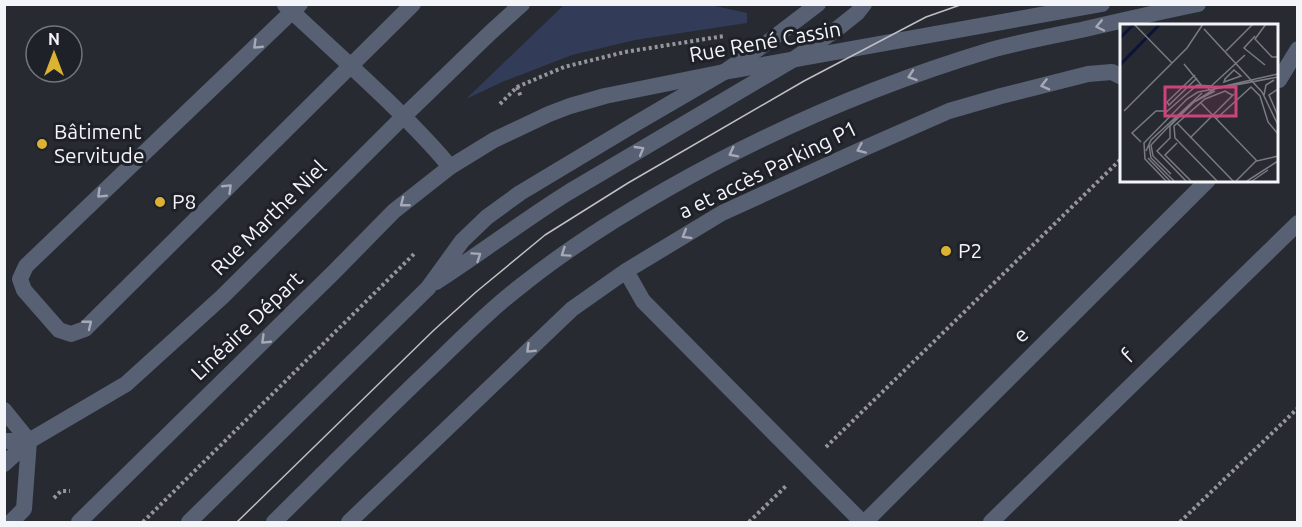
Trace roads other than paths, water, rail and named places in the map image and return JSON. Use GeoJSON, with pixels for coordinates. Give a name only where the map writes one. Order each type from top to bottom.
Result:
{"type":"FeatureCollection","features":[{"type":"Feature","properties":{"kind":"street"},"geometry":{"type":"LineString","coordinates":[[413,4],[352,66],[85,329],[71,334],[59,330],[24,290],[20,279],[26,266],[292,7],[352,66],[404,117],[435,148],[450,167]]}},
{"type":"Feature","properties":{"kind":"street","name":"Rue Marthe Niel"},"geometry":{"type":"LineString","coordinates":[[4,464],[29,441],[126,384],[222,297],[522,4]]}},
{"type":"Feature","properties":{"kind":"street"},"geometry":{"type":"LineString","coordinates":[[189,522],[428,288],[462,241],[487,217],[530,187],[724,72],[818,4]]}},
{"type":"Feature","properties":{"kind":"street"},"geometry":{"type":"LineString","coordinates":[[428,288],[500,240],[535,213],[794,59],[837,29],[857,13],[864,4]]}},
{"type":"Feature","properties":{"kind":"street","name":"Rue René Cassin"},"geometry":{"type":"LineString","coordinates":[[450,167],[495,140],[549,114],[605,96],[794,59],[1102,4]]}},
{"type":"Feature","properties":{"kind":"street"},"geometry":{"type":"LineString","coordinates":[[274,522],[420,378],[484,317],[524,283],[633,208],[699,170],[811,116],[945,65],[1005,47],[1198,4]]}},
{"type":"Feature","properties":{"kind":"street"},"geometry":{"type":"LineString","coordinates":[[1279,80],[1298,49]]}},
{"type":"Feature","properties":{"kind":"street","name":"a et accès Parking P1"},"geometry":{"type":"LineString","coordinates":[[349,522],[572,309],[626,271],[722,213],[949,111],[1088,74],[1112,72],[1120,75]]}},
{"type":"Feature","properties":{"kind":"street","name":"Linéaire Départ"},"geometry":{"type":"LineString","coordinates":[[79,522],[394,212],[450,167]]}},
{"type":"Feature","properties":{"kind":"street","name":"e"},"geometry":{"type":"LineString","coordinates":[[863,522],[1206,182]]}},
{"type":"Feature","properties":{"kind":"street","name":"f"},"geometry":{"type":"LineString","coordinates":[[991,522],[1298,222]]}},
{"type":"Feature","properties":{"kind":"street"},"geometry":{"type":"LineString","coordinates":[[626,271],[643,301],[863,522]]}},
{"type":"Feature","properties":{"kind":"street"},"geometry":{"type":"LineString","coordinates":[[4,410],[29,441],[24,509],[11,522]]}},
{"type":"Feature","properties":{"kind":"street"},"geometry":{"type":"LineString","coordinates":[[4,424],[29,441]]}},
{"type":"Feature","properties":{"kind":"street"},"geometry":{"type":"LineString","coordinates":[[4,441],[29,441]]}},
{"type":"Feature","properties":{"kind":"tram line"},"geometry":{"type":"LineString","coordinates":[[237,522],[434,330],[545,235],[628,183],[804,81],[926,17],[963,4]]}},
{"type":"Feature","properties":{"kind":"place","name":"Bâtiment Servitude"},"geometry":{"type":"Point","coordinates":[42,144]}},
{"type":"Feature","properties":{"kind":"place","name":"P8"},"geometry":{"type":"Point","coordinates":[160,202]}},
{"type":"Feature","properties":{"kind":"place","name":"P2"},"geometry":{"type":"Point","coordinates":[946,251]}}]}
